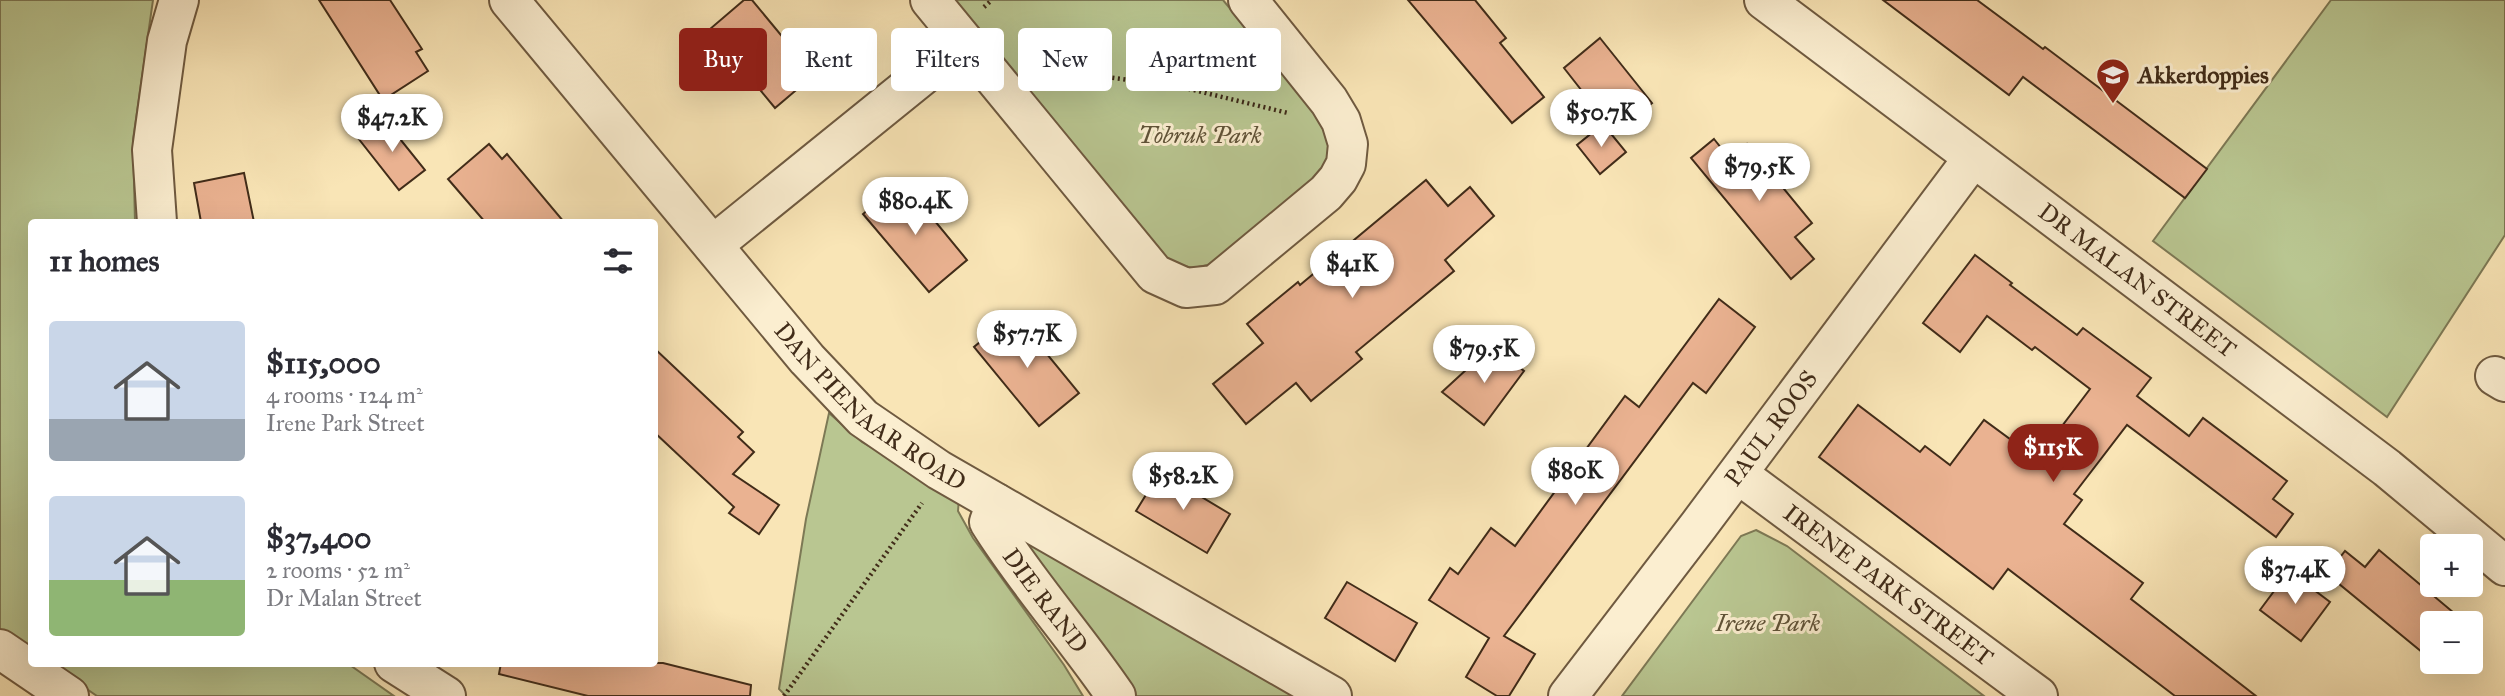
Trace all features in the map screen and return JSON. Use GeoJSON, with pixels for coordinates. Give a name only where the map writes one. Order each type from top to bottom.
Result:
{"type":"FeatureCollection","features":[{"type":"Feature","properties":{"kind":"street"},"geometry":{"type":"LineString","coordinates":[[157,219],[152,150],[167,41],[179,0]]}},
{"type":"Feature","properties":{"kind":"street","name":"DAN PIENAAR ROAD"},"geometry":{"type":"LineString","coordinates":[[509,0],[807,359],[863,418],[939,470],[1332,696]]}},
{"type":"Feature","properties":{"kind":"street"},"geometry":{"type":"LineString","coordinates":[[930,0],[953,28]]}},
{"type":"Feature","properties":{"kind":"street"},"geometry":{"type":"LineString","coordinates":[[1004,91],[1155,274],[1186,288],[1215,285],[1326,194],[1346,164],[1348,144],[1341,121],[1329,101],[1248,0]]}},
{"type":"Feature","properties":{"kind":"street","name":"DR MALAN STREET"},"geometry":{"type":"LineString","coordinates":[[1764,0],[2388,468],[2505,566]]}},
{"type":"Feature","properties":{"kind":"street"},"geometry":{"type":"LineString","coordinates":[[713,245],[903,91]]}},
{"type":"Feature","properties":{"kind":"street","name":"PAUL ROOS"},"geometry":{"type":"LineString","coordinates":[[1568,696],[1738,474],[1973,158]]}},
{"type":"Feature","properties":{"kind":"street","name":"IRENE PARK STREET"},"geometry":{"type":"LineString","coordinates":[[1738,474],[2038,696]]}},
{"type":"Feature","properties":{"kind":"street","name":"DIE RAND"},"geometry":{"type":"LineString","coordinates":[[996,503],[989,523],[1013,561],[1047,601],[1116,696]]}},
{"type":"Feature","properties":{"kind":"street"},"geometry":{"type":"LineString","coordinates":[[0,649],[68,696]]}},
{"type":"Feature","properties":{"kind":"street"},"geometry":{"type":"LineString","coordinates":[[400,667],[446,696]]}},
{"type":"Feature","properties":{"kind":"path"},"geometry":{"type":"LineString","coordinates":[[1112,78],[1177,86],[1310,119],[1341,121]]}},
{"type":"Feature","properties":{"kind":"path"},"geometry":{"type":"LineString","coordinates":[[784,696],[924,500],[939,470]]}},
{"type":"Feature","properties":{"kind":"green space"},"geometry":{"type":"Polygon","coordinates":[[[0,0],[153,0],[133,140],[135,219],[28,219],[28,649],[0,630],[0,0]]]}},
{"type":"Feature","properties":{"kind":"green space","name":"Tobruk Park"},"geometry":{"type":"Polygon","coordinates":[[[951,0],[1223,0],[1246,28],[1126,28],[1126,91],[1281,91],[1281,70],[1322,119],[1332,151],[1323,175],[1217,263],[1193,268],[1170,263],[1027,91],[1112,91],[1112,28],[1018,28],[1018,80],[1004,64],[1004,28],[974,28],[951,0]]]}},
{"type":"Feature","properties":{"kind":"green space"},"geometry":{"type":"Polygon","coordinates":[[[2331,0],[2505,0],[2505,235],[2387,417],[2153,241],[2331,0]]]}},
{"type":"Feature","properties":{"kind":"green space"},"geometry":{"type":"Polygon","coordinates":[[[829,413],[862,442],[959,498],[958,511],[973,538],[1064,665],[1083,696],[786,696],[779,689],[806,519],[829,413]]]}},
{"type":"Feature","properties":{"kind":"green space","name":"Irene Park"},"geometry":{"type":"Polygon","coordinates":[[[1756,530],[1787,546],[1984,696],[1622,696],[1741,536],[1756,530]]]}},
{"type":"Feature","properties":{"kind":"green space"},"geometry":{"type":"Polygon","coordinates":[[[1021,539],[1302,696],[1127,696],[1021,539]]]}},
{"type":"Feature","properties":{"kind":"green space"},"geometry":{"type":"Polygon","coordinates":[[[55,667],[353,667],[394,696],[97,696],[55,667]]]}},
{"type":"Feature","properties":{"kind":"building"},"geometry":{"type":"Polygon","coordinates":[[[319,0],[390,0],[422,49],[416,52],[428,71],[383,100],[319,0]]]}},
{"type":"Feature","properties":{"kind":"building"},"geometry":{"type":"Polygon","coordinates":[[[744,0],[752,0],[781,35],[781,91],[795,91],[775,108],[761,91],[767,91],[767,28],[711,28],[744,0]]]}},
{"type":"Feature","properties":{"kind":"building"},"geometry":{"type":"Polygon","coordinates":[[[1408,0],[1475,0],[1506,38],[1500,43],[1544,97],[1512,123],[1408,0]]]}},
{"type":"Feature","properties":{"kind":"building"},"geometry":{"type":"Polygon","coordinates":[[[1883,0],[1977,0],[2043,49],[2045,47],[2207,169],[2185,198],[2023,77],[2009,95],[1883,0]]]}},
{"type":"Feature","properties":{"kind":"building"},"geometry":{"type":"Polygon","coordinates":[[[1600,38],[1652,103],[1615,133],[1564,68],[1600,38]]]}},
{"type":"Feature","properties":{"kind":"building"},"geometry":{"type":"Polygon","coordinates":[[[384,119],[425,170],[399,190],[358,138],[384,119]]]}},
{"type":"Feature","properties":{"kind":"building"},"geometry":{"type":"Polygon","coordinates":[[[1603,124],[1626,152],[1600,174],[1577,145],[1603,124]]]}},
{"type":"Feature","properties":{"kind":"building"},"geometry":{"type":"Polygon","coordinates":[[[1714,139],[1730,159],[1747,144],[1812,223],[1795,237],[1814,259],[1791,279],[1691,158],[1714,139]]]}},
{"type":"Feature","properties":{"kind":"building"},"geometry":{"type":"Polygon","coordinates":[[[489,144],[502,159],[507,154],[561,219],[482,219],[448,179],[489,144]]]}},
{"type":"Feature","properties":{"kind":"building"},"geometry":{"type":"Polygon","coordinates":[[[244,173],[253,219],[200,219],[194,183],[244,173]]]}},
{"type":"Feature","properties":{"kind":"building"},"geometry":{"type":"Polygon","coordinates":[[[1426,180],[1448,206],[1470,187],[1494,216],[1445,260],[1454,271],[1356,352],[1362,359],[1311,401],[1296,383],[1246,424],[1213,384],[1263,343],[1247,324],[1298,282],[1300,285],[1426,180]]]}},
{"type":"Feature","properties":{"kind":"building"},"geometry":{"type":"Polygon","coordinates":[[[902,181],[967,260],[929,292],[863,214],[902,181]]]}},
{"type":"Feature","properties":{"kind":"building"},"geometry":{"type":"Polygon","coordinates":[[[1975,255],[2077,335],[2083,328],[2151,378],[2137,396],[2189,436],[2203,418],[2287,481],[2273,499],[2293,514],[2276,537],[2127,425],[2074,494],[2082,500],[2064,524],[2143,583],[2131,599],[2256,696],[2175,696],[2008,569],[1993,589],[1819,457],[1858,405],[1920,452],[1925,446],[1950,465],[1984,420],[2037,459],[2090,389],[2035,347],[2032,350],[1987,316],[1960,352],[1923,323],[1975,255]]]}},
{"type":"Feature","properties":{"kind":"building"},"geometry":{"type":"Polygon","coordinates":[[[1719,299],[1755,327],[1706,393],[1693,383],[1504,636],[1535,654],[1509,696],[1497,696],[1466,677],[1489,638],[1429,600],[1450,568],[1458,574],[1491,528],[1515,546],[1625,396],[1639,407],[1719,299]]]}},
{"type":"Feature","properties":{"kind":"building"},"geometry":{"type":"Polygon","coordinates":[[[1014,314],[1079,393],[1039,426],[974,347],[1014,314]]]}},
{"type":"Feature","properties":{"kind":"building"},"geometry":{"type":"Polygon","coordinates":[[[1492,346],[1524,371],[1484,425],[1442,392],[1492,346]]]}},
{"type":"Feature","properties":{"kind":"building"},"geometry":{"type":"Polygon","coordinates":[[[658,352],[743,432],[738,437],[754,452],[733,474],[779,505],[759,534],[729,513],[734,507],[658,436],[658,352]]]}},
{"type":"Feature","properties":{"kind":"building"},"geometry":{"type":"Polygon","coordinates":[[[1160,472],[1230,514],[1207,553],[1136,511],[1160,472]]]}},
{"type":"Feature","properties":{"kind":"building"},"geometry":{"type":"Polygon","coordinates":[[[2379,550],[2420,584],[2420,597],[2435,597],[2452,611],[2420,611],[2420,650],[2327,574],[2345,551],[2365,567],[2379,550]]]}},
{"type":"Feature","properties":{"kind":"building"},"geometry":{"type":"Polygon","coordinates":[[[2289,571],[2330,602],[2301,641],[2260,610],[2289,571]]]}},
{"type":"Feature","properties":{"kind":"building"},"geometry":{"type":"Polygon","coordinates":[[[1347,582],[1417,623],[1395,661],[1325,618],[1347,582]]]}},
{"type":"Feature","properties":{"kind":"building"},"geometry":{"type":"Polygon","coordinates":[[[658,663],[663,663],[751,685],[750,696],[588,696],[499,674],[500,667],[658,667],[658,663]]]}},
{"type":"Feature","properties":{"kind":"place","name":"Akkerdoppies"},"geometry":{"type":"Point","coordinates":[2113,105]}}]}
